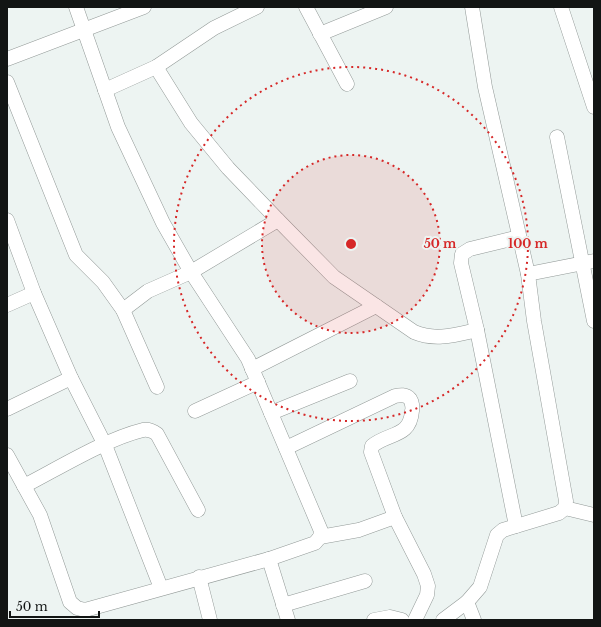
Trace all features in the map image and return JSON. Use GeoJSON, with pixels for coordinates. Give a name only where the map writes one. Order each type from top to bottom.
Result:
{"type":"FeatureCollection","features":[{"type":"Feature","properties":{"kind":"street"},"geometry":{"type":"LineString","coordinates":[[7,455],[12,474],[24,486],[40,515],[70,602],[79,614],[85,610],[199,577],[269,559],[315,543],[320,537],[321,530],[248,358],[191,272],[163,223],[118,126],[76,7]]}},
{"type":"Feature","properties":{"kind":"street"},"geometry":{"type":"LineString","coordinates":[[7,59],[144,7]]}},
{"type":"Feature","properties":{"kind":"street"},"geometry":{"type":"LineString","coordinates":[[105,90],[156,67],[214,28],[257,7]]}},
{"type":"Feature","properties":{"kind":"street"},"geometry":{"type":"LineString","coordinates":[[306,7],[347,84]]}},
{"type":"Feature","properties":{"kind":"street"},"geometry":{"type":"LineString","coordinates":[[320,34],[386,7]]}},
{"type":"Feature","properties":{"kind":"street"},"geometry":{"type":"LineString","coordinates":[[443,620],[467,602],[480,587],[497,535],[503,530],[559,513],[565,508],[566,501],[534,321],[528,274],[485,87],[472,7]]}},
{"type":"Feature","properties":{"kind":"street"},"geometry":{"type":"LineString","coordinates":[[561,7],[594,107]]}},
{"type":"Feature","properties":{"kind":"street"},"geometry":{"type":"LineString","coordinates":[[156,67],[191,123],[228,168],[334,277],[420,335],[440,337],[477,330]]}},
{"type":"Feature","properties":{"kind":"street"},"geometry":{"type":"LineString","coordinates":[[7,82],[76,255],[103,282],[122,310],[157,387]]}},
{"type":"Feature","properties":{"kind":"street"},"geometry":{"type":"LineString","coordinates":[[557,138],[588,262],[594,321]]}},
{"type":"Feature","properties":{"kind":"street"},"geometry":{"type":"LineString","coordinates":[[7,220],[34,293],[71,378],[105,445],[161,588]]}},
{"type":"Feature","properties":{"kind":"street"},"geometry":{"type":"LineString","coordinates":[[122,310],[158,286],[191,272],[278,220]]}},
{"type":"Feature","properties":{"kind":"street"},"geometry":{"type":"LineString","coordinates":[[516,526],[477,330],[461,263],[462,254],[470,249],[519,237]]}},
{"type":"Feature","properties":{"kind":"street"},"geometry":{"type":"LineString","coordinates":[[528,274],[588,262]]}},
{"type":"Feature","properties":{"kind":"street"},"geometry":{"type":"LineString","coordinates":[[7,305],[34,293]]}},
{"type":"Feature","properties":{"kind":"street"},"geometry":{"type":"LineString","coordinates":[[252,369],[376,306]]}},
{"type":"Feature","properties":{"kind":"street"},"geometry":{"type":"LineString","coordinates":[[7,409],[71,378]]}},
{"type":"Feature","properties":{"kind":"street"},"geometry":{"type":"LineString","coordinates":[[271,413],[350,381]]}},
{"type":"Feature","properties":{"kind":"street"},"geometry":{"type":"LineString","coordinates":[[195,411],[258,382]]}},
{"type":"Feature","properties":{"kind":"street"},"geometry":{"type":"LineString","coordinates":[[286,448],[395,396],[403,395],[410,399],[413,407],[411,422],[406,430],[377,442],[372,446],[371,452],[395,517],[424,574],[428,586],[427,595],[415,620]]}},
{"type":"Feature","properties":{"kind":"street"},"geometry":{"type":"LineString","coordinates":[[24,486],[105,445],[144,430],[152,430],[157,434],[198,510]]}},
{"type":"Feature","properties":{"kind":"street"},"geometry":{"type":"LineString","coordinates":[[565,508],[594,515]]}},
{"type":"Feature","properties":{"kind":"street"},"geometry":{"type":"LineString","coordinates":[[320,537],[359,530],[395,517]]}},
{"type":"Feature","properties":{"kind":"street"},"geometry":{"type":"LineString","coordinates":[[269,559],[288,620]]}},
{"type":"Feature","properties":{"kind":"street"},"geometry":{"type":"LineString","coordinates":[[199,577],[210,620]]}},
{"type":"Feature","properties":{"kind":"street"},"geometry":{"type":"LineString","coordinates":[[284,604],[364,581]]}},
{"type":"Feature","properties":{"kind":"street"},"geometry":{"type":"LineString","coordinates":[[467,602],[474,620]]}},
{"type":"Feature","properties":{"kind":"street"},"geometry":{"type":"LineString","coordinates":[[374,620],[390,617],[402,620]]}}]}
